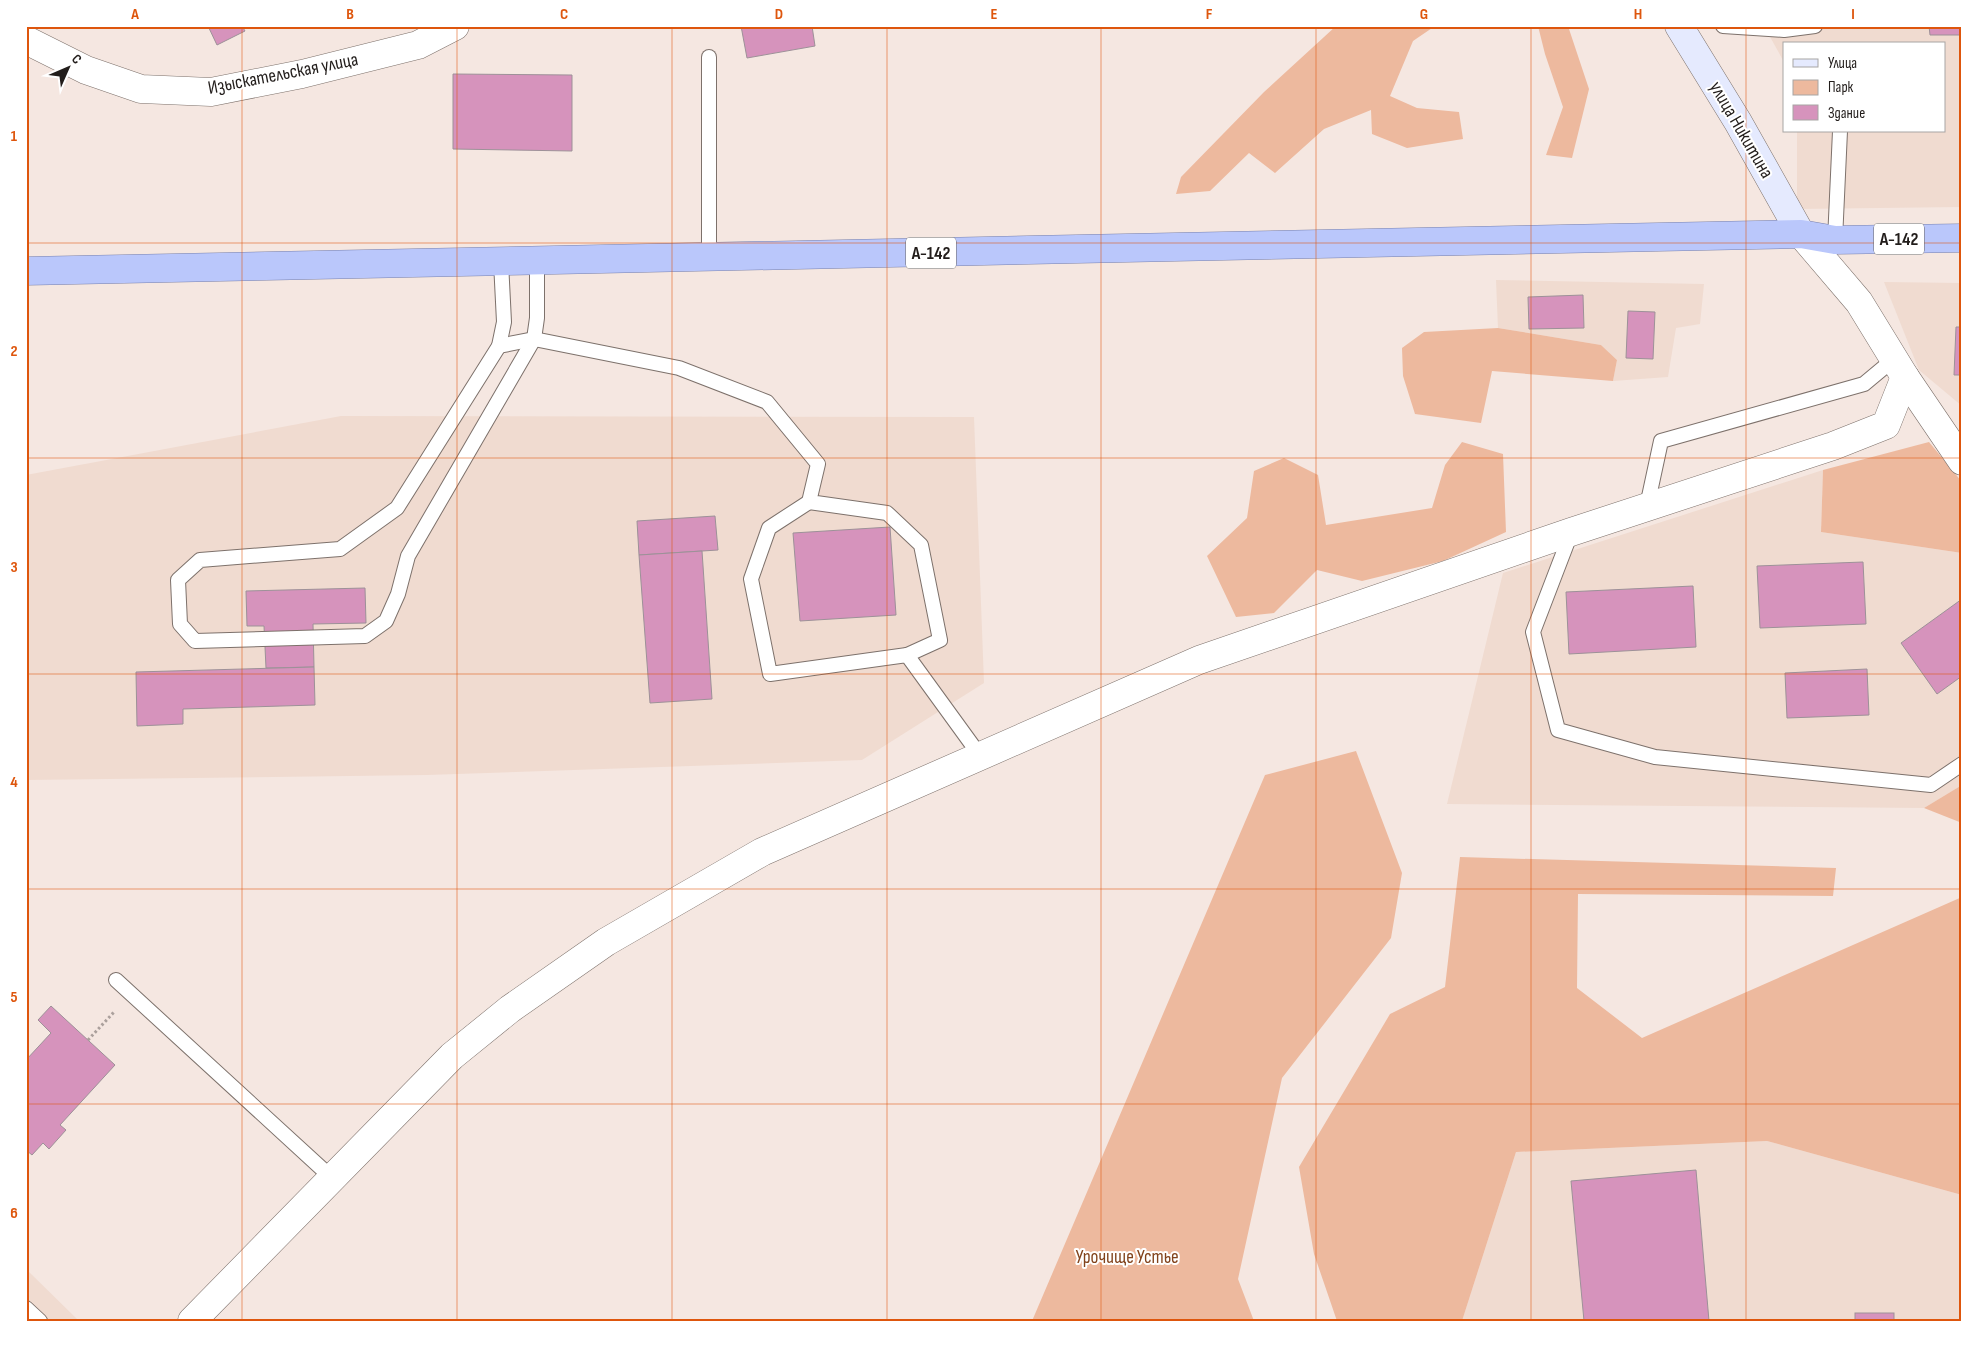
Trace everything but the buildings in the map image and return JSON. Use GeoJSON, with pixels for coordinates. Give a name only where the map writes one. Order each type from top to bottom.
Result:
{"type":"FeatureCollection","features":[{"type":"Feature","properties":{"kind":"highway","name":"А-142"},"geometry":{"type":"LineString","coordinates":[[26,272],[1801,234],[1835,240],[1962,238]]}},
{"type":"Feature","properties":{"kind":"main road","name":"улица Никитина"},"geometry":{"type":"LineString","coordinates":[[1679,26],[1738,122],[1801,234]]}},
{"type":"Feature","properties":{"kind":"street","name":"Изыскательская улица"},"geometry":{"type":"LineString","coordinates":[[26,40],[86,70],[141,89],[211,92],[302,74],[418,45],[455,26]]}},
{"type":"Feature","properties":{"kind":"street"},"geometry":{"type":"LineString","coordinates":[[1801,234],[1859,302],[1899,368],[1962,460]]}},
{"type":"Feature","properties":{"kind":"street"},"geometry":{"type":"LineString","coordinates":[[192,1321],[452,1056],[510,1009],[606,942],[762,852],[1199,660],[1648,506],[1833,446],[1886,425],[1899,368]]}},
{"type":"Feature","properties":{"kind":"lane"},"geometry":{"type":"LineString","coordinates":[[1723,26],[1784,30],[1815,26]]}},
{"type":"Feature","properties":{"kind":"lane"},"geometry":{"type":"LineString","coordinates":[[709,56],[709,257]]}},
{"type":"Feature","properties":{"kind":"lane"},"geometry":{"type":"LineString","coordinates":[[1835,240],[1840,132]]}},
{"type":"Feature","properties":{"kind":"lane"},"geometry":{"type":"LineString","coordinates":[[501,262],[504,322],[500,346],[397,508],[340,549],[200,560],[178,580],[180,624],[195,641],[365,636],[386,621],[398,594],[408,556],[534,339],[537,318],[537,261]]}},
{"type":"Feature","properties":{"kind":"lane"},"geometry":{"type":"LineString","coordinates":[[500,346],[534,339],[679,368],[767,402],[818,464],[809,502]]}},
{"type":"Feature","properties":{"kind":"lane"},"geometry":{"type":"LineString","coordinates":[[1648,506],[1661,441],[1864,384],[1899,368]]}},
{"type":"Feature","properties":{"kind":"lane"},"geometry":{"type":"LineString","coordinates":[[809,502],[887,513],[921,545],[940,640],[908,655],[770,674],[751,579],[769,528],[809,502]]}},
{"type":"Feature","properties":{"kind":"lane"},"geometry":{"type":"LineString","coordinates":[[1571,532],[1532,632],[1558,730],[1655,757],[1931,785],[1962,764]]}},
{"type":"Feature","properties":{"kind":"lane"},"geometry":{"type":"LineString","coordinates":[[908,655],[981,757]]}},
{"type":"Feature","properties":{"kind":"lane"},"geometry":{"type":"LineString","coordinates":[[116,980],[332,1178]]}},
{"type":"Feature","properties":{"kind":"lane"},"geometry":{"type":"LineString","coordinates":[[26,1308],[40,1321]]}},
{"type":"Feature","properties":{"kind":"path"},"geometry":{"type":"LineString","coordinates":[[88,1040],[131,994]]}},
{"type":"Feature","properties":{"kind":"shaded area"},"geometry":{"type":"Polygon","coordinates":[[[1764,26],[1962,26],[1962,207],[1797,209],[1797,132],[1946,132],[1946,42],[1783,42],[1783,60],[1764,26]]]}},
{"type":"Feature","properties":{"kind":"shaded area"},"geometry":{"type":"Polygon","coordinates":[[[1496,280],[1704,284],[1700,324],[1676,328],[1668,377],[1613,381],[1617,360],[1601,345],[1498,328],[1496,280]]]}},
{"type":"Feature","properties":{"kind":"shaded area"},"geometry":{"type":"Polygon","coordinates":[[[1884,282],[1962,283],[1962,406],[1919,370],[1884,282]]]}},
{"type":"Feature","properties":{"kind":"shaded area"},"geometry":{"type":"Polygon","coordinates":[[[341,416],[974,417],[984,683],[862,760],[427,775],[26,780],[26,475],[341,416]]]}},
{"type":"Feature","properties":{"kind":"shaded area"},"geometry":{"type":"Polygon","coordinates":[[[1823,470],[1821,532],[1962,553],[1962,785],[1924,808],[1447,804],[1503,573],[1823,470]]]}},
{"type":"Feature","properties":{"kind":"shaded area"},"geometry":{"type":"Polygon","coordinates":[[[1767,1141],[1962,1195],[1962,1321],[1462,1321],[1516,1152],[1767,1141]]]}},
{"type":"Feature","properties":{"kind":"shaded area"},"geometry":{"type":"Polygon","coordinates":[[[26,1269],[79,1321],[26,1321],[26,1269]]]}},
{"type":"Feature","properties":{"kind":"green space"},"geometry":{"type":"Polygon","coordinates":[[[1336,26],[1435,26],[1413,41],[1390,96],[1417,108],[1459,112],[1463,139],[1407,148],[1372,134],[1371,110],[1324,129],[1275,173],[1249,153],[1210,191],[1176,194],[1181,177],[1264,92],[1336,26]]]}},
{"type":"Feature","properties":{"kind":"green space"},"geometry":{"type":"Polygon","coordinates":[[[1538,26],[1568,26],[1589,89],[1572,158],[1546,155],[1563,107],[1545,54],[1538,26]]]}},
{"type":"Feature","properties":{"kind":"green space"},"geometry":{"type":"Polygon","coordinates":[[[1498,328],[1601,345],[1617,360],[1613,381],[1492,371],[1481,423],[1415,414],[1403,376],[1402,348],[1424,332],[1498,328]]]}},
{"type":"Feature","properties":{"kind":"green space"},"geometry":{"type":"Polygon","coordinates":[[[1462,442],[1503,454],[1506,532],[1443,561],[1362,581],[1317,570],[1274,613],[1236,617],[1207,556],[1247,518],[1254,471],[1284,458],[1318,475],[1326,525],[1432,508],[1445,465],[1462,442]]]}},
{"type":"Feature","properties":{"kind":"green space"},"geometry":{"type":"Polygon","coordinates":[[[1929,442],[1962,482],[1962,553],[1821,532],[1823,470],[1929,442]]]}},
{"type":"Feature","properties":{"kind":"green space","name":"Урочище Устье"},"geometry":{"type":"Polygon","coordinates":[[[1356,751],[1402,873],[1391,938],[1282,1078],[1238,1279],[1254,1321],[1032,1321],[1265,775],[1356,751]]]}},
{"type":"Feature","properties":{"kind":"green space"},"geometry":{"type":"Polygon","coordinates":[[[1962,785],[1962,823],[1924,808],[1962,785]]]}},
{"type":"Feature","properties":{"kind":"green space"},"geometry":{"type":"Polygon","coordinates":[[[1460,857],[1836,868],[1833,896],[1578,894],[1577,988],[1642,1038],[1962,897],[1962,1195],[1767,1141],[1516,1152],[1462,1321],[1337,1321],[1314,1254],[1299,1167],[1390,1014],[1445,987],[1460,857]]]}}]}
